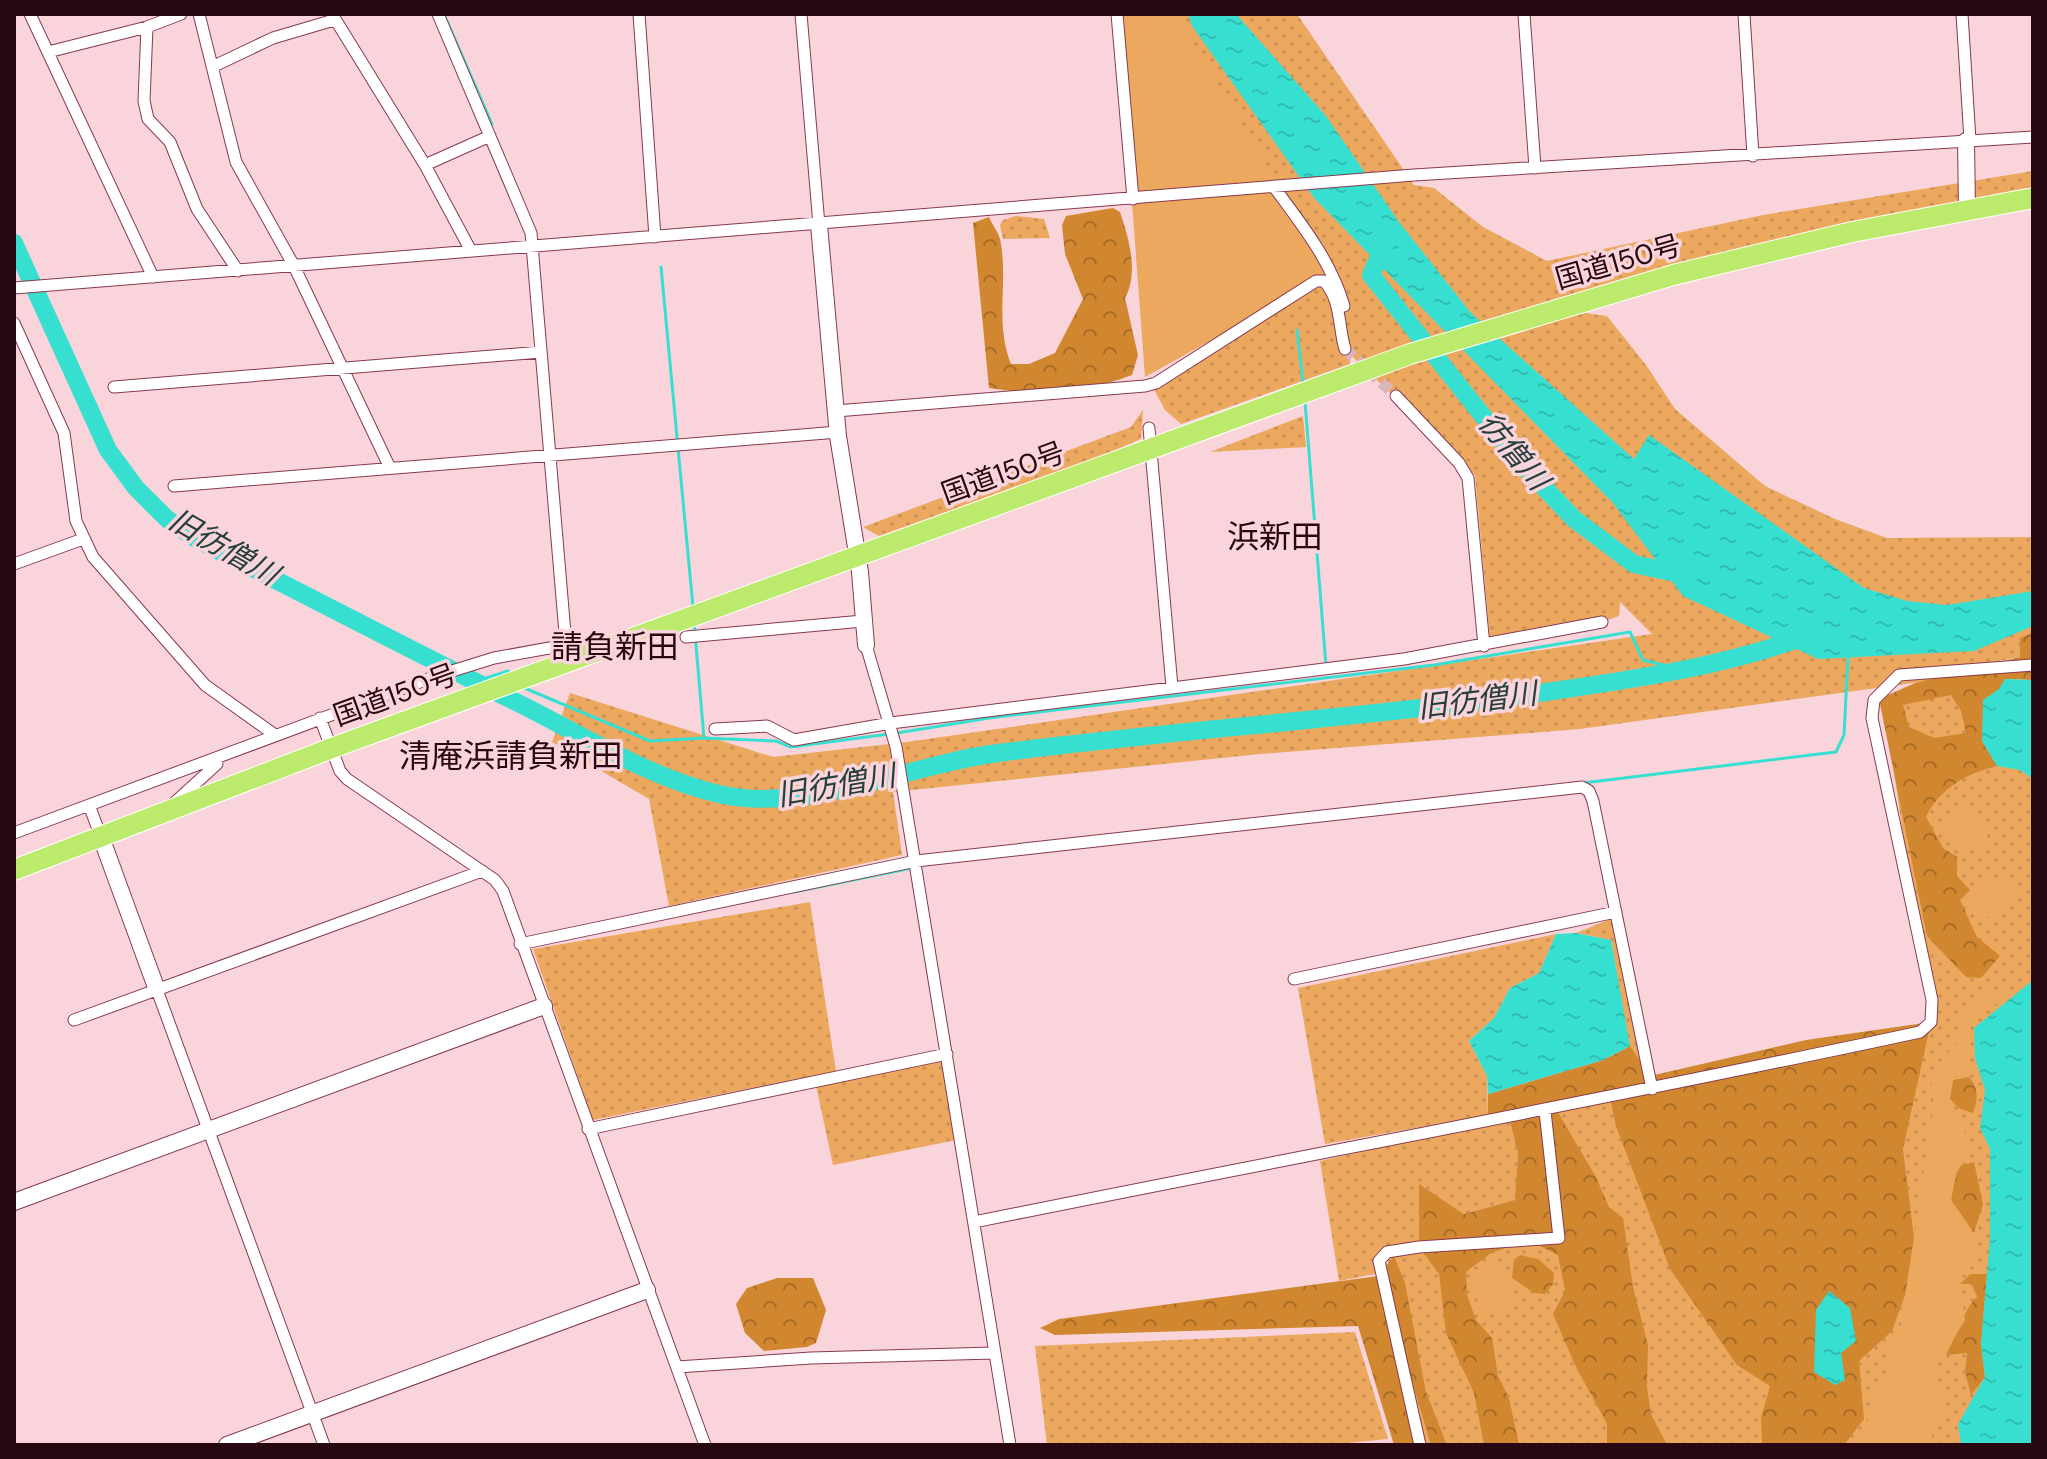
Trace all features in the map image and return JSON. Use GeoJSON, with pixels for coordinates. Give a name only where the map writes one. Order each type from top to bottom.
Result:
{"type":"FeatureCollection","features":[{"type":"Feature","properties":{"kind":"highway","name":"国道150号"},"geometry":{"type":"LineString","coordinates":[[14,870],[332,748],[1410,354],[1559,307],[1757,254],[2033,198]]}},
{"type":"Feature","properties":{"kind":"street"},"geometry":{"type":"LineString","coordinates":[[30,14],[153,277]]}},
{"type":"Feature","properties":{"kind":"street"},"geometry":{"type":"LineString","coordinates":[[137,14],[144,28],[144,101],[148,119],[170,142],[197,209],[238,271]]}},
{"type":"Feature","properties":{"kind":"street"},"geometry":{"type":"LineString","coordinates":[[48,52],[144,28],[181,14]]}},
{"type":"Feature","properties":{"kind":"street"},"geometry":{"type":"LineString","coordinates":[[199,14],[236,162],[294,266],[390,468]]}},
{"type":"Feature","properties":{"kind":"street"},"geometry":{"type":"LineString","coordinates":[[14,833],[436,676],[566,645],[531,233],[438,14]]}},
{"type":"Feature","properties":{"kind":"street"},"geometry":{"type":"LineString","coordinates":[[639,14],[655,237]]}},
{"type":"Feature","properties":{"kind":"street"},"geometry":{"type":"LineString","coordinates":[[801,14],[838,432],[855,557],[860,572],[866,645],[896,747],[1010,1445]]}},
{"type":"Feature","properties":{"kind":"street"},"geometry":{"type":"LineString","coordinates":[[1117,14],[1133,199]]}},
{"type":"Feature","properties":{"kind":"street"},"geometry":{"type":"LineString","coordinates":[[1524,14],[1535,168]]}},
{"type":"Feature","properties":{"kind":"street"},"geometry":{"type":"LineString","coordinates":[[1744,14],[1753,156]]}},
{"type":"Feature","properties":{"kind":"street"},"geometry":{"type":"LineString","coordinates":[[1962,14],[1968,140],[1967,211]]}},
{"type":"Feature","properties":{"kind":"street"},"geometry":{"type":"LineString","coordinates":[[212,67],[273,38],[333,17],[425,165],[471,251]]}},
{"type":"Feature","properties":{"kind":"street"},"geometry":{"type":"LineString","coordinates":[[425,165],[490,136]]}},
{"type":"Feature","properties":{"kind":"street"},"geometry":{"type":"LineString","coordinates":[[14,288],[1414,175],[2033,137]]}},
{"type":"Feature","properties":{"kind":"street"},"geometry":{"type":"LineString","coordinates":[[836,411],[1145,386],[1156,383],[1316,281],[1324,281],[1333,294],[1344,326],[1343,344],[1351,328],[1337,282],[1315,243],[1274,187]]}},
{"type":"Feature","properties":{"kind":"street"},"geometry":{"type":"LineString","coordinates":[[14,323],[64,433],[73,505],[83,539],[108,576],[205,685],[275,735]]}},
{"type":"Feature","properties":{"kind":"street"},"geometry":{"type":"LineString","coordinates":[[114,387],[541,352]]}},
{"type":"Feature","properties":{"kind":"street"},"geometry":{"type":"LineString","coordinates":[[1396,396],[1459,463],[1468,478],[1484,646]]}},
{"type":"Feature","properties":{"kind":"street"},"geometry":{"type":"LineString","coordinates":[[1149,428],[1172,687]]}},
{"type":"Feature","properties":{"kind":"street"},"geometry":{"type":"LineString","coordinates":[[174,486],[838,432]]}},
{"type":"Feature","properties":{"kind":"street"},"geometry":{"type":"LineString","coordinates":[[14,564],[83,539]]}},
{"type":"Feature","properties":{"kind":"street"},"geometry":{"type":"LineString","coordinates":[[686,637],[863,621]]}},
{"type":"Feature","properties":{"kind":"street"},"geometry":{"type":"LineString","coordinates":[[715,729],[767,726],[794,740],[891,723],[1404,659],[1602,622]]}},
{"type":"Feature","properties":{"kind":"street"},"geometry":{"type":"LineString","coordinates":[[974,1222],[1311,1153],[1545,1111],[1928,1027],[1932,1000],[1872,718],[1874,700],[1899,675],[2033,665]]}},
{"type":"Feature","properties":{"kind":"street"},"geometry":{"type":"LineString","coordinates":[[320,718],[347,779],[482,871],[503,891],[705,1445]]}},
{"type":"Feature","properties":{"kind":"street"},"geometry":{"type":"LineString","coordinates":[[165,812],[205,772],[240,749]]}},
{"type":"Feature","properties":{"kind":"street"},"geometry":{"type":"LineString","coordinates":[[520,944],[916,861],[1582,787],[1589,791],[1593,801],[1652,1089]]}},
{"type":"Feature","properties":{"kind":"street"},"geometry":{"type":"LineString","coordinates":[[89,805],[324,1445]]}},
{"type":"Feature","properties":{"kind":"street"},"geometry":{"type":"LineString","coordinates":[[74,1020],[482,871]]}},
{"type":"Feature","properties":{"kind":"street"},"geometry":{"type":"LineString","coordinates":[[1294,979],[1616,912]]}},
{"type":"Feature","properties":{"kind":"street"},"geometry":{"type":"LineString","coordinates":[[14,1202],[544,1006]]}},
{"type":"Feature","properties":{"kind":"street"},"geometry":{"type":"LineString","coordinates":[[588,1129],[947,1054]]}},
{"type":"Feature","properties":{"kind":"street"},"geometry":{"type":"LineString","coordinates":[[1420,1445],[1379,1261],[1387,1252],[1419,1247],[1559,1238],[1545,1111]]}},
{"type":"Feature","properties":{"kind":"street"},"geometry":{"type":"LineString","coordinates":[[227,1445],[647,1290]]}},
{"type":"Feature","properties":{"kind":"street"},"geometry":{"type":"LineString","coordinates":[[677,1367],[811,1358],[994,1353]]}},
{"type":"Feature","properties":{"kind":"shaded area"},"geometry":{"type":"Polygon","coordinates":[[[1118,14],[1176,14],[1332,273],[1145,377],[1118,14]]]}},
{"type":"Feature","properties":{"kind":"shaded area"},"geometry":{"type":"Polygon","coordinates":[[[1127,14],[1297,14],[1414,185],[1434,188],[1483,227],[1547,261],[1763,215],[2033,171],[2033,193],[1725,253],[1559,298],[1578,312],[1607,316],[1646,365],[1675,409],[1765,486],[1835,519],[1887,538],[2033,537],[2033,632],[2020,638],[2020,657],[1978,665],[1927,681],[1580,729],[1260,754],[893,792],[902,855],[669,906],[649,799],[552,742],[570,693],[773,757],[907,742],[1652,634],[1620,602],[1619,616],[1602,622],[1490,640],[1475,475],[1349,353],[1350,364],[1181,424],[1165,410],[1151,384],[1322,282],[1127,14]]]}},
{"type":"Feature","properties":{"kind":"shaded area"},"geometry":{"type":"Polygon","coordinates":[[[1016,216],[1044,219],[1050,238],[1003,239],[1000,225],[1003,220],[1016,216]]]}},
{"type":"Feature","properties":{"kind":"shaded area"},"geometry":{"type":"Polygon","coordinates":[[[1143,410],[1141,439],[1085,463],[879,536],[863,527],[1131,427],[1143,410]]]}},
{"type":"Feature","properties":{"kind":"shaded area"},"geometry":{"type":"Polygon","coordinates":[[[1303,416],[1306,447],[1210,452],[1303,416]]]}},
{"type":"Feature","properties":{"kind":"shaded area"},"geometry":{"type":"Polygon","coordinates":[[[2033,686],[2033,1445],[1424,1445],[1409,1396],[1387,1253],[1380,1273],[1339,1281],[1320,1161],[1509,1118],[1518,1153],[1516,1200],[1464,1214],[1420,1185],[1419,1247],[1544,1229],[1525,1115],[1931,1022],[1883,699],[2033,686]]]}},
{"type":"Feature","properties":{"kind":"shaded area"},"geometry":{"type":"Polygon","coordinates":[[[1964,810],[1976,815],[1983,823],[1988,846],[1962,850],[1942,834],[1944,822],[1964,810]]]}},
{"type":"Feature","properties":{"kind":"shaded area"},"geometry":{"type":"Polygon","coordinates":[[[1997,877],[2014,886],[2013,898],[2003,914],[1982,918],[1965,907],[1970,890],[1997,877]]]}},
{"type":"Feature","properties":{"kind":"shaded area"},"geometry":{"type":"Polygon","coordinates":[[[810,902],[836,1071],[593,1120],[533,949],[810,902]]]}},
{"type":"Feature","properties":{"kind":"shaded area"},"geometry":{"type":"Polygon","coordinates":[[[1613,918],[1650,1076],[1630,1052],[1611,940],[1576,933],[1613,918]]]}},
{"type":"Feature","properties":{"kind":"shaded area"},"geometry":{"type":"Polygon","coordinates":[[[1556,934],[1539,973],[1510,988],[1494,1018],[1469,1041],[1487,1076],[1488,1115],[1325,1144],[1298,988],[1556,934]]]}},
{"type":"Feature","properties":{"kind":"shaded area"},"geometry":{"type":"Polygon","coordinates":[[[1989,986],[2007,996],[1971,1024],[1969,1065],[1953,1080],[1947,1093],[1973,1150],[1952,1183],[1952,1203],[1976,1234],[1974,1265],[1959,1279],[1965,1320],[1936,1368],[1934,1386],[1948,1398],[1928,1445],[1846,1445],[1867,1423],[1873,1393],[1885,1385],[1890,1360],[1884,1350],[1900,1329],[1934,1106],[1930,1074],[1956,1043],[1962,1015],[1989,986]]]}},
{"type":"Feature","properties":{"kind":"shaded area"},"geometry":{"type":"Polygon","coordinates":[[[947,1054],[961,1139],[833,1165],[815,1081],[947,1054]]]}},
{"type":"Feature","properties":{"kind":"shaded area"},"geometry":{"type":"Polygon","coordinates":[[[1491,1264],[1506,1277],[1513,1293],[1514,1306],[1507,1313],[1483,1313],[1476,1299],[1475,1280],[1491,1264]]]}},
{"type":"Feature","properties":{"kind":"shaded area"},"geometry":{"type":"Polygon","coordinates":[[[1355,1332],[1388,1439],[1326,1445],[1047,1445],[1035,1346],[1355,1332]]]}},
{"type":"Feature","properties":{"kind":"green space"},"geometry":{"type":"Polygon","coordinates":[[[1113,208],[1120,212],[1131,255],[1131,277],[1125,298],[1138,355],[1132,375],[1096,386],[1061,391],[1026,392],[989,388],[973,223],[989,217],[999,236],[1006,348],[1011,364],[1029,364],[1055,353],[1083,299],[1065,254],[1062,225],[1066,216],[1113,208]]]}},
{"type":"Feature","properties":{"kind":"green space"},"geometry":{"type":"Polygon","coordinates":[[[2033,632],[2033,680],[2005,679],[1982,741],[1997,766],[1975,773],[1946,790],[1926,817],[1943,848],[1957,857],[1957,876],[1970,890],[1960,900],[1977,937],[2000,956],[1981,978],[1966,977],[1927,936],[1879,699],[1915,683],[2020,657],[2020,638],[2033,632]],[[1951,695],[1903,705],[1909,727],[1934,738],[1966,733],[1961,711],[1951,695]]]}},
{"type":"Feature","properties":{"kind":"green space"},"geometry":{"type":"Polygon","coordinates":[[[1931,1022],[1903,1149],[1917,1262],[1892,1331],[1859,1361],[1864,1419],[1844,1445],[1762,1445],[1761,1418],[1770,1386],[1737,1365],[1670,1269],[1616,1126],[1610,1098],[1488,1115],[1488,1094],[1603,1060],[1630,1046],[1650,1076],[1806,1040],[1931,1022]]]}},
{"type":"Feature","properties":{"kind":"green space"},"geometry":{"type":"Polygon","coordinates":[[[1969,1077],[1977,1094],[1973,1113],[1960,1109],[1950,1099],[1953,1080],[1969,1077]]]}},
{"type":"Feature","properties":{"kind":"green space"},"geometry":{"type":"Polygon","coordinates":[[[1556,1109],[1596,1177],[1609,1207],[1623,1218],[1633,1287],[1648,1345],[1647,1387],[1651,1414],[1667,1445],[1607,1445],[1607,1424],[1575,1365],[1553,1314],[1565,1291],[1558,1255],[1528,1240],[1491,1253],[1466,1272],[1467,1295],[1476,1320],[1492,1338],[1498,1376],[1509,1398],[1519,1445],[1484,1445],[1474,1393],[1446,1333],[1439,1274],[1419,1247],[1419,1184],[1464,1214],[1515,1200],[1518,1153],[1509,1118],[1556,1109]]]}},
{"type":"Feature","properties":{"kind":"green space"},"geometry":{"type":"Polygon","coordinates":[[[1974,1162],[1983,1204],[1974,1233],[1951,1200],[1958,1166],[1974,1162]]]}},
{"type":"Feature","properties":{"kind":"green space"},"geometry":{"type":"Polygon","coordinates":[[[1520,1255],[1538,1259],[1554,1273],[1553,1284],[1545,1294],[1534,1293],[1512,1278],[1514,1260],[1520,1255]]]}},
{"type":"Feature","properties":{"kind":"green space"},"geometry":{"type":"Polygon","coordinates":[[[1394,1256],[1405,1283],[1426,1392],[1447,1445],[1431,1445],[1380,1273],[1394,1256]]]}},
{"type":"Feature","properties":{"kind":"green space"},"geometry":{"type":"Polygon","coordinates":[[[1970,1274],[1987,1274],[1981,1344],[1985,1377],[1971,1395],[1965,1372],[1967,1353],[1946,1355],[1964,1316],[1977,1297],[1972,1284],[1960,1284],[1970,1274]]]}},
{"type":"Feature","properties":{"kind":"green space"},"geometry":{"type":"Polygon","coordinates":[[[1378,1276],[1420,1445],[1394,1445],[1358,1326],[1055,1335],[1040,1328],[1059,1319],[1378,1276]]]}},
{"type":"Feature","properties":{"kind":"green space"},"geometry":{"type":"Polygon","coordinates":[[[777,1278],[813,1278],[826,1310],[816,1343],[807,1347],[764,1351],[745,1333],[736,1304],[747,1288],[777,1278]]]}},
{"type":"Feature","properties":{"kind":"water"},"geometry":{"type":"Polygon","coordinates":[[[1188,14],[1236,14],[1326,116],[1399,222],[1471,313],[1634,459],[1649,435],[1864,588],[1907,601],[1947,605],[2033,591],[2033,626],[1974,651],[1818,659],[1683,596],[1612,502],[1315,199],[1192,26],[1188,14]]]}},
{"type":"Feature","properties":{"kind":"water"},"geometry":{"type":"Polygon","coordinates":[[[2005,679],[2033,680],[2033,779],[2020,770],[1997,766],[1982,741],[1983,700],[1999,689],[2005,679]]]}},
{"type":"Feature","properties":{"kind":"water"},"geometry":{"type":"Polygon","coordinates":[[[1576,933],[1611,940],[1630,1046],[1603,1060],[1488,1094],[1487,1076],[1469,1041],[1494,1018],[1510,988],[1539,973],[1556,934],[1576,933]]]}},
{"type":"Feature","properties":{"kind":"water"},"geometry":{"type":"Polygon","coordinates":[[[2033,980],[2033,1445],[1961,1445],[1958,1424],[1985,1377],[1981,1344],[1990,1238],[1990,1149],[1980,1128],[1985,1090],[1975,1058],[1974,1028],[2033,980]]]}},
{"type":"Feature","properties":{"kind":"water"},"geometry":{"type":"Polygon","coordinates":[[[1829,1291],[1850,1308],[1856,1341],[1841,1353],[1845,1380],[1835,1385],[1814,1372],[1816,1310],[1829,1291]]]}},
{"type":"Feature","properties":{"kind":"waterway"},"geometry":{"type":"LineString","coordinates":[[444,14],[492,124]]}},
{"type":"Feature","properties":{"kind":"waterway","name":"旧彷僧川"},"geometry":{"type":"LineString","coordinates":[[14,243],[108,450],[136,488],[167,519],[198,540],[624,758],[673,780],[723,795],[756,799],[790,798],[825,793],[998,753],[1415,709],[1553,691],[1714,663],[1809,635]]}},
{"type":"Feature","properties":{"kind":"waterway","name":"彷僧川"},"geometry":{"type":"LineString","coordinates":[[1385,243],[1371,275],[1517,459],[1574,519],[1634,564],[1689,576]]}},
{"type":"Feature","properties":{"kind":"waterway"},"geometry":{"type":"LineString","coordinates":[[661,267],[693,607]]}},
{"type":"Feature","properties":{"kind":"waterway"},"geometry":{"type":"LineString","coordinates":[[1297,330],[1303,383]]}},
{"type":"Feature","properties":{"kind":"waterway"},"geometry":{"type":"LineString","coordinates":[[1305,402],[1326,666]]}},
{"type":"Feature","properties":{"kind":"waterway"},"geometry":{"type":"LineString","coordinates":[[694,622],[704,738]]}},
{"type":"Feature","properties":{"kind":"waterway"},"geometry":{"type":"LineString","coordinates":[[897,733],[989,718],[1434,665],[1630,632],[1643,660],[1687,671]]}},
{"type":"Feature","properties":{"kind":"waterway"},"geometry":{"type":"LineString","coordinates":[[1583,783],[1836,752],[1844,735],[1848,657]]}},
{"type":"Feature","properties":{"kind":"waterway"},"geometry":{"type":"LineString","coordinates":[[474,682],[508,671],[512,675]]}},
{"type":"Feature","properties":{"kind":"waterway"},"geometry":{"type":"LineString","coordinates":[[522,687],[650,741],[704,738],[776,741],[791,747],[889,734]]}},
{"type":"Feature","properties":{"kind":"waterway"},"geometry":{"type":"LineString","coordinates":[[794,892],[912,868]]}},
{"type":"Feature","properties":{"kind":"tunnel"},"geometry":{"type":"LineString","coordinates":[[1345,349],[1396,396]]}},
{"type":"Feature","properties":{"kind":"district","name":"浜新田"},"geometry":{"type":"Point","coordinates":[1275,537]}},
{"type":"Feature","properties":{"kind":"district","name":"請負新田"},"geometry":{"type":"Point","coordinates":[615,647]}},
{"type":"Feature","properties":{"kind":"district","name":"清庵浜請負新田"},"geometry":{"type":"Point","coordinates":[511,756]}}]}
